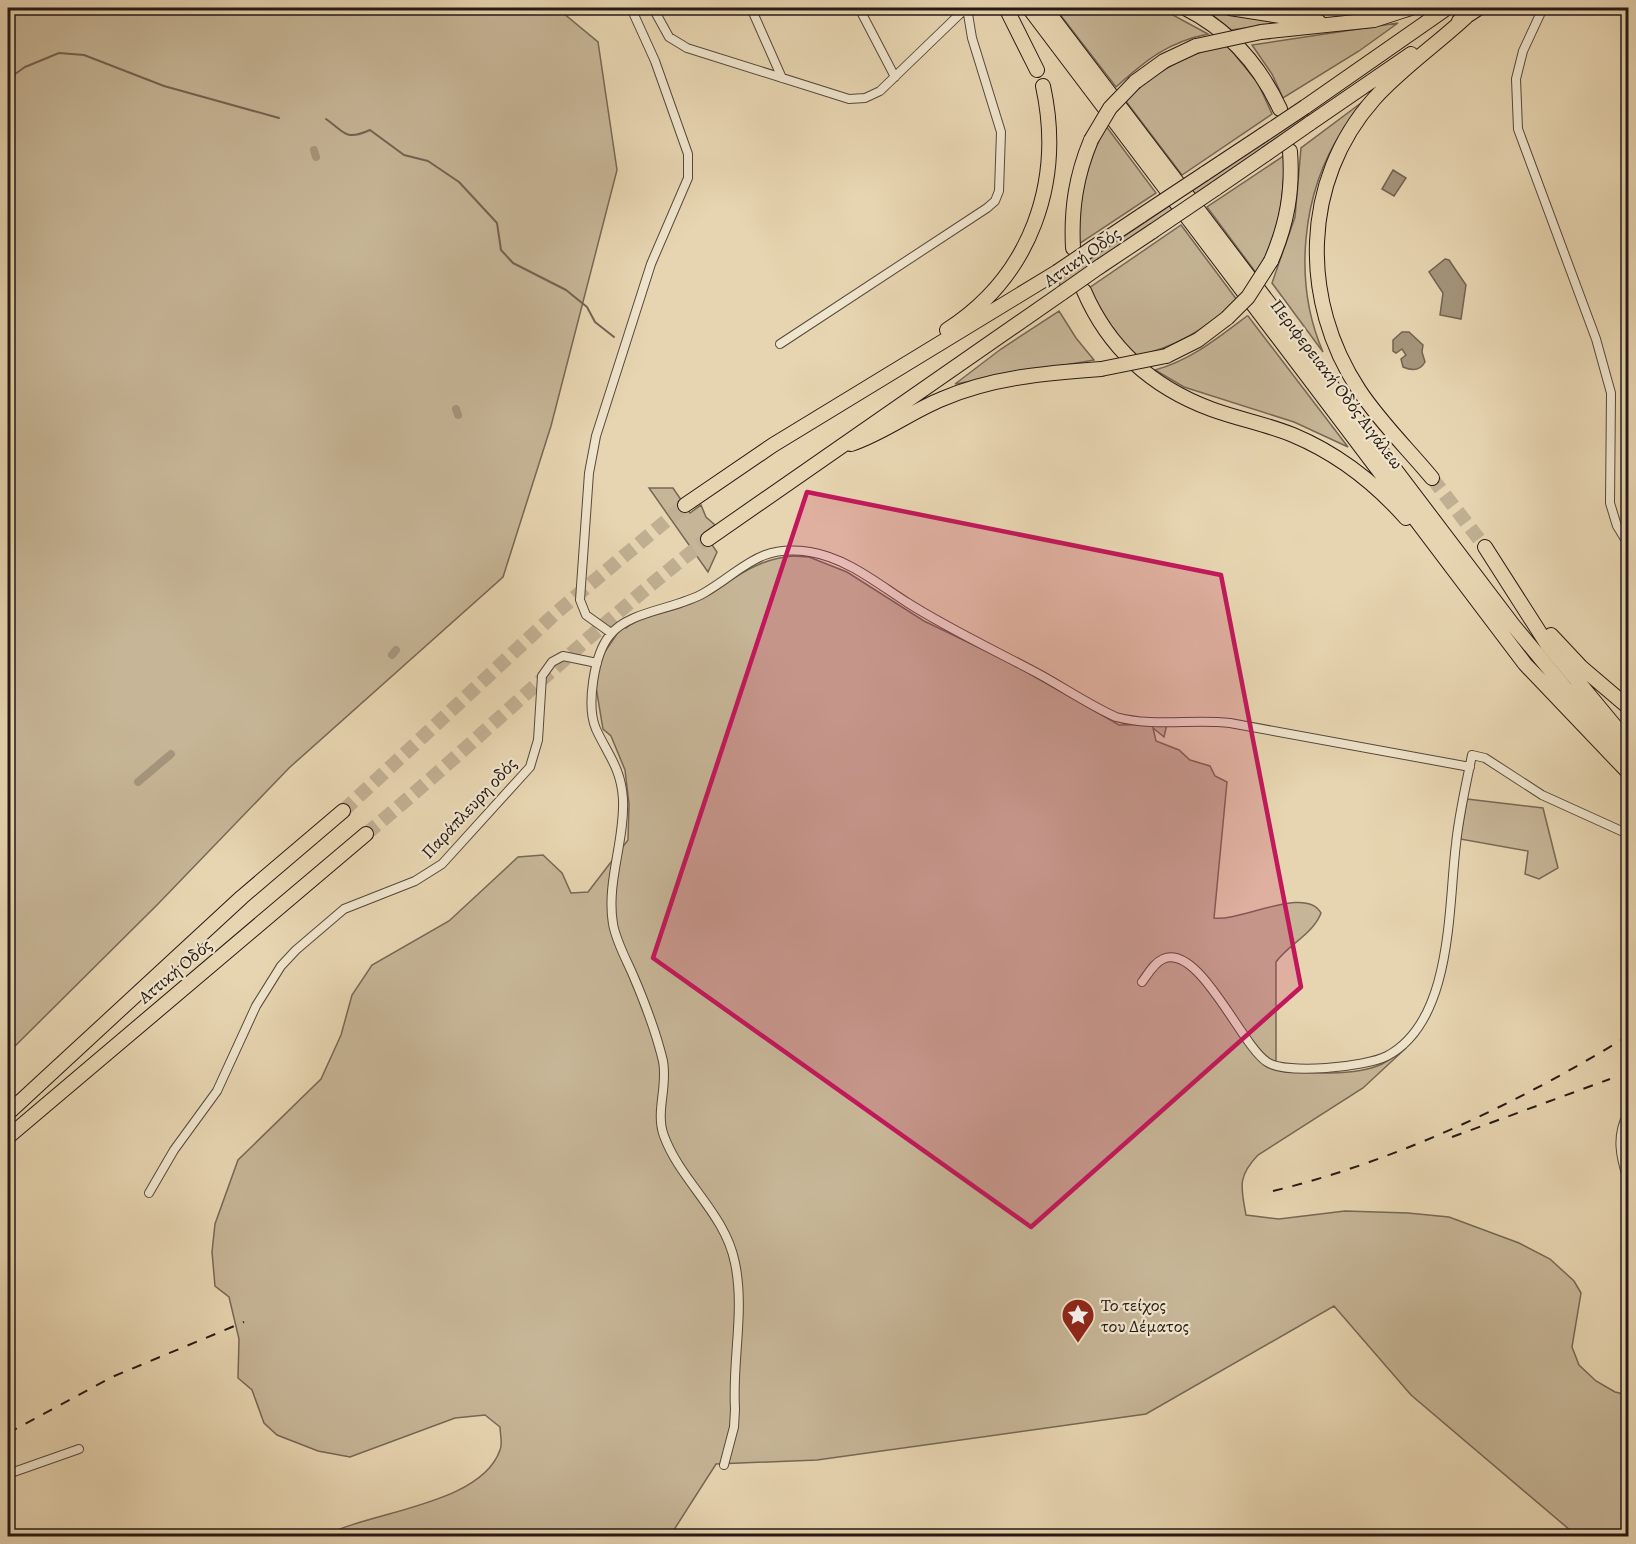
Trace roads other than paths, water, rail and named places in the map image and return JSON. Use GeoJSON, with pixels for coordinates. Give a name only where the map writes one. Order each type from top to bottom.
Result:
{"type":"FeatureCollection","features":[{"type":"Feature","properties":{"kind":"highway"},"geometry":{"type":"LineString","coordinates":[[1006,8],[1038,70]]}},
{"type":"Feature","properties":{"kind":"highway","name":"Περιφερειακή Οδός Αιγάλεω"},"geometry":{"type":"LineString","coordinates":[[1029,8],[1525,664],[1629,772]]}},
{"type":"Feature","properties":{"kind":"highway","name":"Περιφερειακή Οδός Αιγάλεω"},"geometry":{"type":"LineString","coordinates":[[1045,8],[1513,625],[1565,688],[1629,754]]}},
{"type":"Feature","properties":{"kind":"highway"},"geometry":{"type":"LineString","coordinates":[[1185,8],[1216,27],[1237,44],[1260,71],[1280,109]]}},
{"type":"Feature","properties":{"kind":"highway"},"geometry":{"type":"LineString","coordinates":[[1230,8],[1336,25]]}},
{"type":"Feature","properties":{"kind":"highway"},"geometry":{"type":"LineString","coordinates":[[1073,248],[1072,226],[1077,182],[1091,140],[1110,108],[1136,82],[1164,61],[1196,46],[1261,32],[1374,20],[1411,8]]}},
{"type":"Feature","properties":{"kind":"highway","name":"Αττική Οδός"},"geometry":{"type":"LineString","coordinates":[[684,505],[773,445],[1094,248],[1447,8]]}},
{"type":"Feature","properties":{"kind":"highway","name":"Αττική Οδός"},"geometry":{"type":"LineString","coordinates":[[708,539],[1099,267],[1479,8]]}},
{"type":"Feature","properties":{"kind":"highway"},"geometry":{"type":"LineString","coordinates":[[1432,478],[1369,403],[1343,363],[1332,339],[1319,294],[1316,248],[1324,190],[1339,153],[1359,118],[1388,84],[1466,17]]}},
{"type":"Feature","properties":{"kind":"highway"},"geometry":{"type":"LineString","coordinates":[[865,388],[970,314],[1002,282],[1017,262],[1035,226],[1046,186],[1051,139],[1043,86]]}},
{"type":"Feature","properties":{"kind":"highway"},"geometry":{"type":"LineString","coordinates":[[838,447],[876,436],[921,408],[964,391],[1024,376],[1101,369],[1166,356],[1198,340],[1227,318],[1248,297],[1271,261],[1287,218],[1292,174],[1290,151]]}},
{"type":"Feature","properties":{"kind":"highway"},"geometry":{"type":"LineString","coordinates":[[1084,291],[1092,309],[1114,342],[1150,378],[1194,402],[1292,435],[1339,460],[1395,506],[1473,594]]}},
{"type":"Feature","properties":{"kind":"highway"},"geometry":{"type":"LineString","coordinates":[[1485,547],[1547,644],[1629,742]]}},
{"type":"Feature","properties":{"kind":"highway"},"geometry":{"type":"LineString","coordinates":[[1498,566],[1558,643],[1581,667],[1629,707]]}},
{"type":"Feature","properties":{"kind":"highway"},"geometry":{"type":"LineString","coordinates":[[1558,699],[1571,722],[1629,781]]}},
{"type":"Feature","properties":{"kind":"highway","name":"Αττική Οδός"},"geometry":{"type":"LineString","coordinates":[[8,1113],[242,897],[343,811]]}},
{"type":"Feature","properties":{"kind":"highway","name":"Αττική Οδός"},"geometry":{"type":"LineString","coordinates":[[8,1137],[366,834]]}},
{"type":"Feature","properties":{"kind":"street"},"geometry":{"type":"LineString","coordinates":[[611,633],[586,615],[580,600],[591,456],[641,294],[688,178],[690,167],[688,154],[658,71],[631,8]]}},
{"type":"Feature","properties":{"kind":"street"},"geometry":{"type":"LineString","coordinates":[[653,8],[663,29],[679,45],[849,99],[873,95],[895,77],[966,8]]}},
{"type":"Feature","properties":{"kind":"street"},"geometry":{"type":"LineString","coordinates":[[751,8],[782,78]]}},
{"type":"Feature","properties":{"kind":"street"},"geometry":{"type":"LineString","coordinates":[[859,8],[895,77]]}},
{"type":"Feature","properties":{"kind":"street"},"geometry":{"type":"LineString","coordinates":[[780,344],[987,208],[998,196],[1001,132],[972,38],[966,8]]}},
{"type":"Feature","properties":{"kind":"street"},"geometry":{"type":"LineString","coordinates":[[1543,8],[1523,51],[1515,79],[1518,129],[1596,339],[1611,393],[1610,503],[1617,526],[1629,544]]}},
{"type":"Feature","properties":{"kind":"street"},"geometry":{"type":"LineString","coordinates":[[724,1465],[734,1427],[735,1409],[738,1310],[735,1259],[709,1204],[678,1164],[664,1138],[660,1123],[665,1076],[662,1059],[639,990],[614,928],[612,890],[621,838],[623,803],[621,780],[613,758],[594,722],[593,692],[597,663],[611,633],[625,621],[693,599],[752,559],[791,551],[810,552],[859,572],[923,612],[1116,717],[1135,721],[1193,720],[1230,723],[1470,767]]}},
{"type":"Feature","properties":{"kind":"street","name":"Παράπλευρη οδός"},"geometry":{"type":"LineString","coordinates":[[149,1193],[174,1150],[217,1091],[246,1026],[281,966],[310,936],[344,909],[415,881],[442,864],[530,767],[537,746],[542,676],[547,668],[563,657],[597,663]]}},
{"type":"Feature","properties":{"kind":"street"},"geometry":{"type":"LineString","coordinates":[[1142,982],[1157,962],[1164,958],[1172,957],[1186,962],[1226,1008],[1258,1054],[1265,1061],[1281,1068],[1358,1065],[1374,1061],[1397,1049],[1408,1040],[1427,1011],[1440,977],[1456,842],[1472,755],[1485,758],[1542,795],[1629,834]]}},
{"type":"Feature","properties":{"kind":"street"},"geometry":{"type":"LineString","coordinates":[[1629,1113],[1623,1122],[1619,1144],[1629,1180]]}},
{"type":"Feature","properties":{"kind":"street"},"geometry":{"type":"LineString","coordinates":[[8,1474],[79,1449]]}},
{"type":"Feature","properties":{"kind":"waterway"},"geometry":{"type":"LineString","coordinates":[[8,79],[25,67],[59,53],[84,55],[164,86],[279,118]]}},
{"type":"Feature","properties":{"kind":"waterway"},"geometry":{"type":"LineString","coordinates":[[326,119],[346,134],[355,135],[370,130],[404,155],[428,161],[459,182],[497,223],[501,250],[513,263],[566,290],[587,307],[595,322],[614,337]]}},
{"type":"Feature","properties":{"kind":"waterway"},"geometry":{"type":"LineString","coordinates":[[314,150],[316,157]]}},
{"type":"Feature","properties":{"kind":"waterway"},"geometry":{"type":"LineString","coordinates":[[456,409],[458,415]]}},
{"type":"Feature","properties":{"kind":"waterway"},"geometry":{"type":"LineString","coordinates":[[392,655],[396,650]]}},
{"type":"Feature","properties":{"kind":"waterway"},"geometry":{"type":"LineString","coordinates":[[138,782],[171,754]]}},
{"type":"Feature","properties":{"kind":"tunnel"},"geometry":{"type":"LineString","coordinates":[[1432,478],[1485,547]]}},
{"type":"Feature","properties":{"kind":"tunnel"},"geometry":{"type":"LineString","coordinates":[[343,811],[557,612],[685,505]]}},
{"type":"Feature","properties":{"kind":"tunnel"},"geometry":{"type":"LineString","coordinates":[[366,834],[578,647],[708,539]]}},
{"type":"Feature","properties":{"kind":"railway"},"geometry":{"type":"LineString","coordinates":[[1273,1191],[1366,1163],[1456,1127],[1544,1084],[1628,1036]]}},
{"type":"Feature","properties":{"kind":"railway"},"geometry":{"type":"LineString","coordinates":[[1452,1137],[1610,1079]]}},
{"type":"Feature","properties":{"kind":"railway"},"geometry":{"type":"LineString","coordinates":[[8,1433],[112,1377],[244,1322]]}},
{"type":"Feature","properties":{"kind":"place","name":"Το τείχος του Δέματος"},"geometry":{"type":"Point","coordinates":[1078,1344]}}]}
